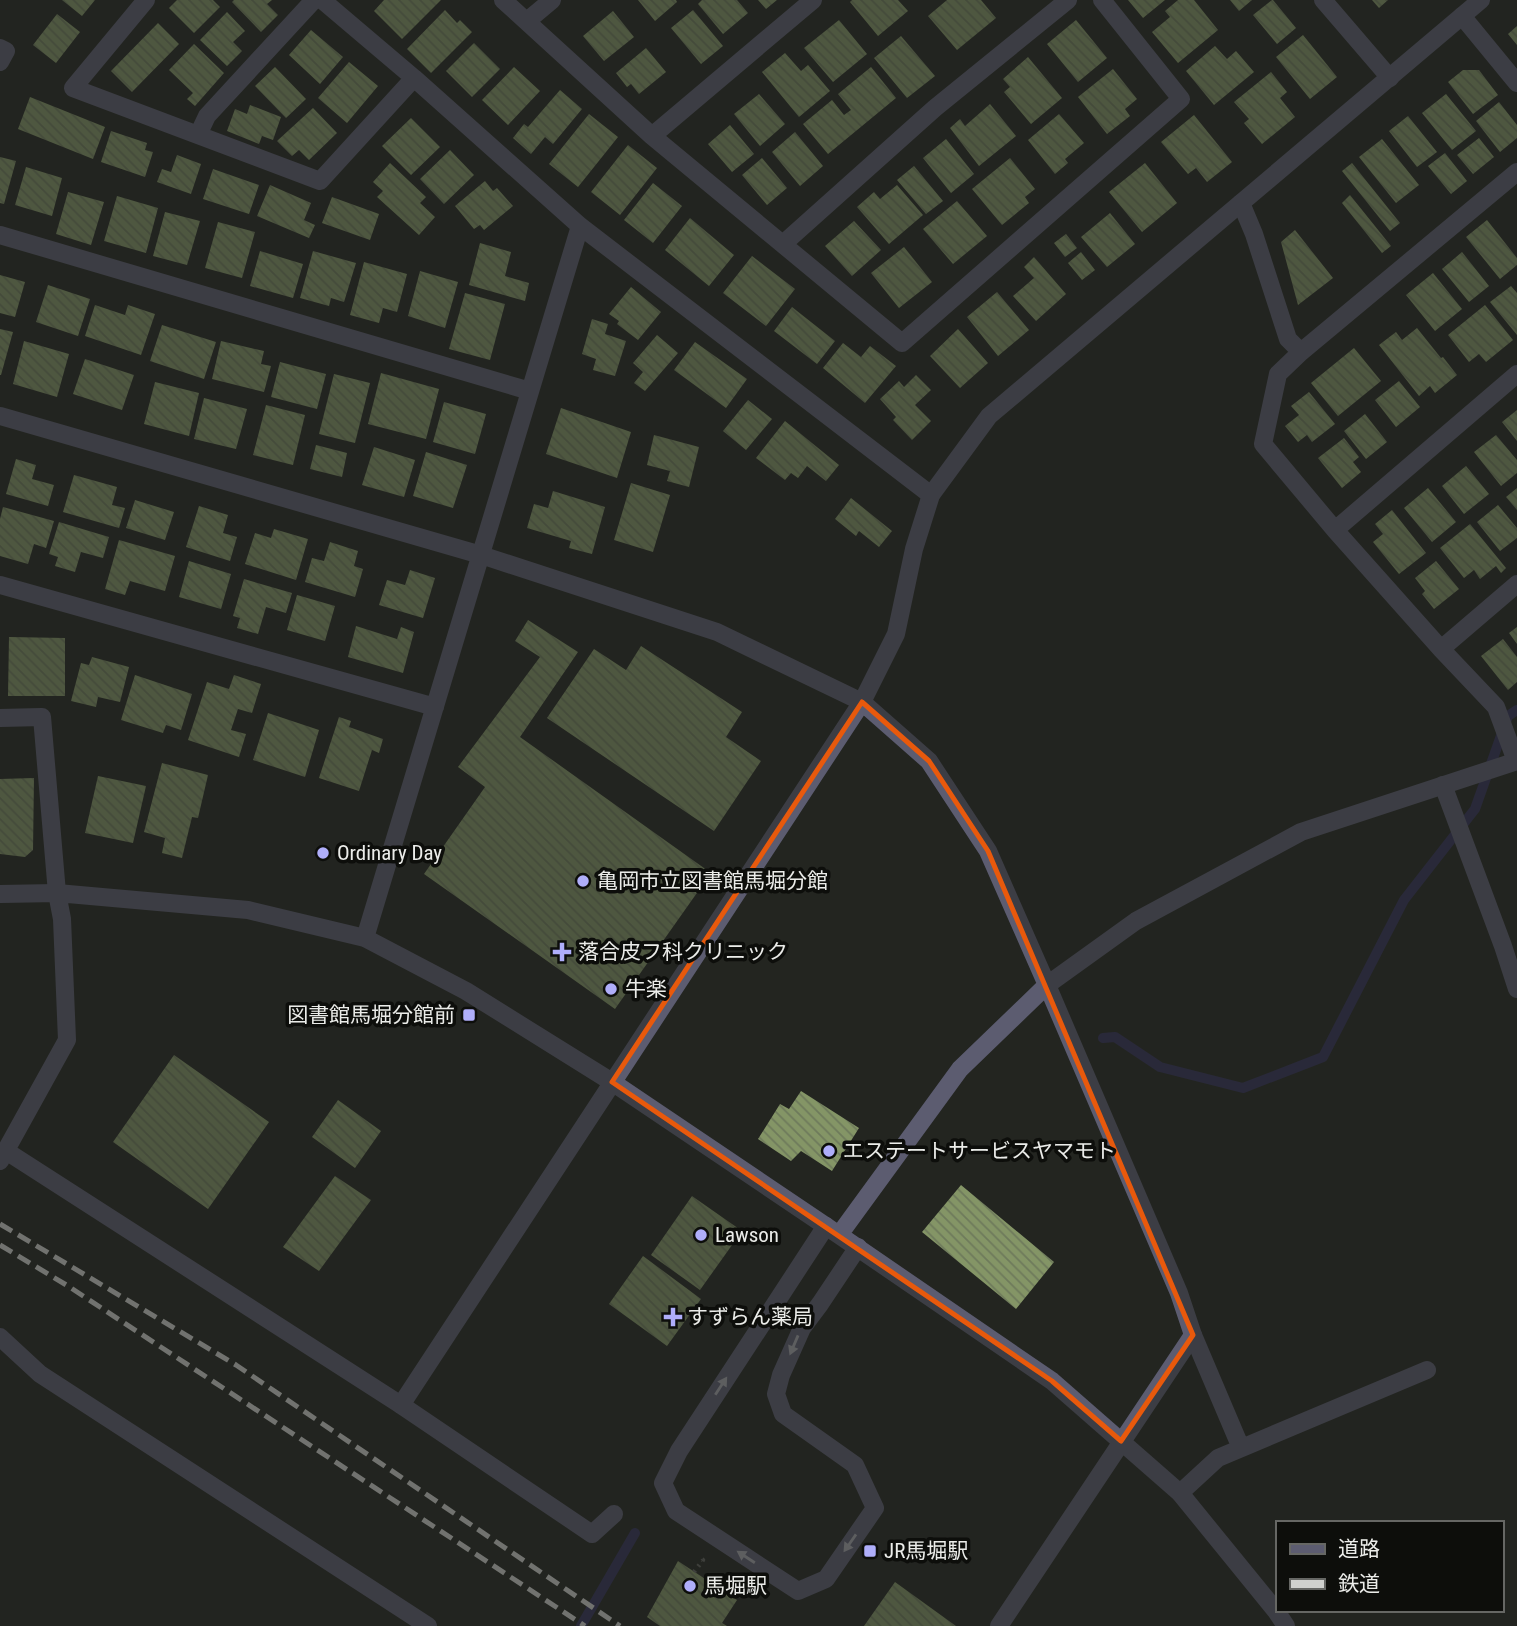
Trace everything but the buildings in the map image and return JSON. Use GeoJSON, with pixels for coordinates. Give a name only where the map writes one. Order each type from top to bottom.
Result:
{"type":"FeatureCollection","features":[{"type":"Feature","properties":{"kind":"street"},"geometry":{"type":"LineString","coordinates":[[146,0],[73,88],[320,181],[414,78]]}},
{"type":"Feature","properties":{"kind":"street"},"geometry":{"type":"LineString","coordinates":[[198,135],[207,116],[314,0]]}},
{"type":"Feature","properties":{"kind":"street"},"geometry":{"type":"LineString","coordinates":[[322,0],[580,226],[931,495]]}},
{"type":"Feature","properties":{"kind":"street"},"geometry":{"type":"LineString","coordinates":[[503,0],[652,136],[902,343],[1181,99],[1102,0]]}},
{"type":"Feature","properties":{"kind":"street"},"geometry":{"type":"LineString","coordinates":[[527,21],[552,0]]}},
{"type":"Feature","properties":{"kind":"street"},"geometry":{"type":"LineString","coordinates":[[652,136],[813,0]]}},
{"type":"Feature","properties":{"kind":"street"},"geometry":{"type":"LineString","coordinates":[[783,244],[936,108],[1068,0]]}},
{"type":"Feature","properties":{"kind":"street"},"geometry":{"type":"LineString","coordinates":[[1323,0],[1390,78]]}},
{"type":"Feature","properties":{"kind":"street"},"geometry":{"type":"LineString","coordinates":[[401,1405],[862,702],[896,634],[914,549],[931,495],[989,416],[1481,0]]}},
{"type":"Feature","properties":{"kind":"street"},"geometry":{"type":"LineString","coordinates":[[1462,16],[1517,83]]}},
{"type":"Feature","properties":{"kind":"street"},"geometry":{"type":"LineString","coordinates":[[0,48],[6,51],[0,62]]}},
{"type":"Feature","properties":{"kind":"street"},"geometry":{"type":"LineString","coordinates":[[858,1247],[802,1328],[781,1375],[776,1395],[783,1414],[855,1465],[875,1508],[825,1578],[798,1591],[676,1511],[663,1483],[679,1451],[832,1230],[960,1069],[1047,985],[1136,921],[1301,832],[1516,761],[1496,707],[1335,530],[1263,444],[1278,374],[1517,172]]}},
{"type":"Feature","properties":{"kind":"street"},"geometry":{"type":"LineString","coordinates":[[1241,203],[1254,234],[1287,339],[1301,352]]}},
{"type":"Feature","properties":{"kind":"street"},"geometry":{"type":"LineString","coordinates":[[365,938],[580,226]]}},
{"type":"Feature","properties":{"kind":"street"},"geometry":{"type":"LineString","coordinates":[[0,235],[530,391]]}},
{"type":"Feature","properties":{"kind":"street"},"geometry":{"type":"LineString","coordinates":[[1335,530],[1517,374]]}},
{"type":"Feature","properties":{"kind":"street"},"geometry":{"type":"LineString","coordinates":[[0,415],[481,555],[717,632],[862,702],[929,761],[988,851],[1179,1293],[1193,1335],[1241,1448]]}},
{"type":"Feature","properties":{"kind":"street"},"geometry":{"type":"LineString","coordinates":[[1441,649],[1517,584]]}},
{"type":"Feature","properties":{"kind":"street"},"geometry":{"type":"LineString","coordinates":[[0,585],[435,707]]}},
{"type":"Feature","properties":{"kind":"street"},"geometry":{"type":"LineString","coordinates":[[0,718],[43,717],[57,893],[62,919],[67,1040],[3,1156],[401,1405],[592,1534],[614,1514]]}},
{"type":"Feature","properties":{"kind":"street"},"geometry":{"type":"LineString","coordinates":[[1443,785],[1517,989]]}},
{"type":"Feature","properties":{"kind":"street"},"geometry":{"type":"LineString","coordinates":[[0,894],[57,893],[248,910],[365,938],[466,991],[612,1082],[1052,1381],[1180,1493],[1276,1611]]}},
{"type":"Feature","properties":{"kind":"street"},"geometry":{"type":"LineString","coordinates":[[999,1626],[1193,1335]]}},
{"type":"Feature","properties":{"kind":"street"},"geometry":{"type":"LineString","coordinates":[[0,1337],[40,1374],[428,1626]]}},
{"type":"Feature","properties":{"kind":"street"},"geometry":{"type":"LineString","coordinates":[[1180,1493],[1217,1458],[1427,1370]]}},
{"type":"Feature","properties":{"kind":"highlighted area"},"geometry":{"type":"Polygon","coordinates":[[[862,702],[929,761],[988,851],[1193,1335],[1121,1441],[1052,1381],[612,1082],[862,702]]]}},
{"type":"Feature","properties":{"kind":"waterway"},"geometry":{"type":"LineString","coordinates":[[1103,1038],[1115,1037],[1160,1067],[1243,1088],[1323,1057],[1404,900],[1475,809],[1508,716],[1517,710]]}},
{"type":"Feature","properties":{"kind":"waterway"},"geometry":{"type":"LineString","coordinates":[[581,1626],[635,1533]]}},
{"type":"Feature","properties":{"kind":"railway"},"geometry":{"type":"LineString","coordinates":[[0,1224],[236,1365],[620,1626]]}},
{"type":"Feature","properties":{"kind":"railway"},"geometry":{"type":"LineString","coordinates":[[0,1245],[68,1286],[585,1626]]}},
{"type":"Feature","properties":{"kind":"place","name":"Ordinary Day"},"geometry":{"type":"Point","coordinates":[323,853]}},
{"type":"Feature","properties":{"kind":"place","name":"亀岡市立図書館馬堀分館"},"geometry":{"type":"Point","coordinates":[583,881]}},
{"type":"Feature","properties":{"kind":"place","name":"落合皮フ科クリニック"},"geometry":{"type":"Point","coordinates":[562,952]}},
{"type":"Feature","properties":{"kind":"place","name":"牛楽"},"geometry":{"type":"Point","coordinates":[611,989]}},
{"type":"Feature","properties":{"kind":"place","name":"図書館馬堀分館前"},"geometry":{"type":"Point","coordinates":[469,1015]}},
{"type":"Feature","properties":{"kind":"place","name":"エステートサービスヤマモト"},"geometry":{"type":"Point","coordinates":[829,1151]}},
{"type":"Feature","properties":{"kind":"place","name":"Lawson"},"geometry":{"type":"Point","coordinates":[701,1235]}},
{"type":"Feature","properties":{"kind":"place","name":"すずらん薬局"},"geometry":{"type":"Point","coordinates":[673,1317]}},
{"type":"Feature","properties":{"kind":"place","name":"JR馬堀駅"},"geometry":{"type":"Point","coordinates":[870,1551]}},
{"type":"Feature","properties":{"kind":"place","name":"馬堀駅"},"geometry":{"type":"Point","coordinates":[690,1586]}}]}
